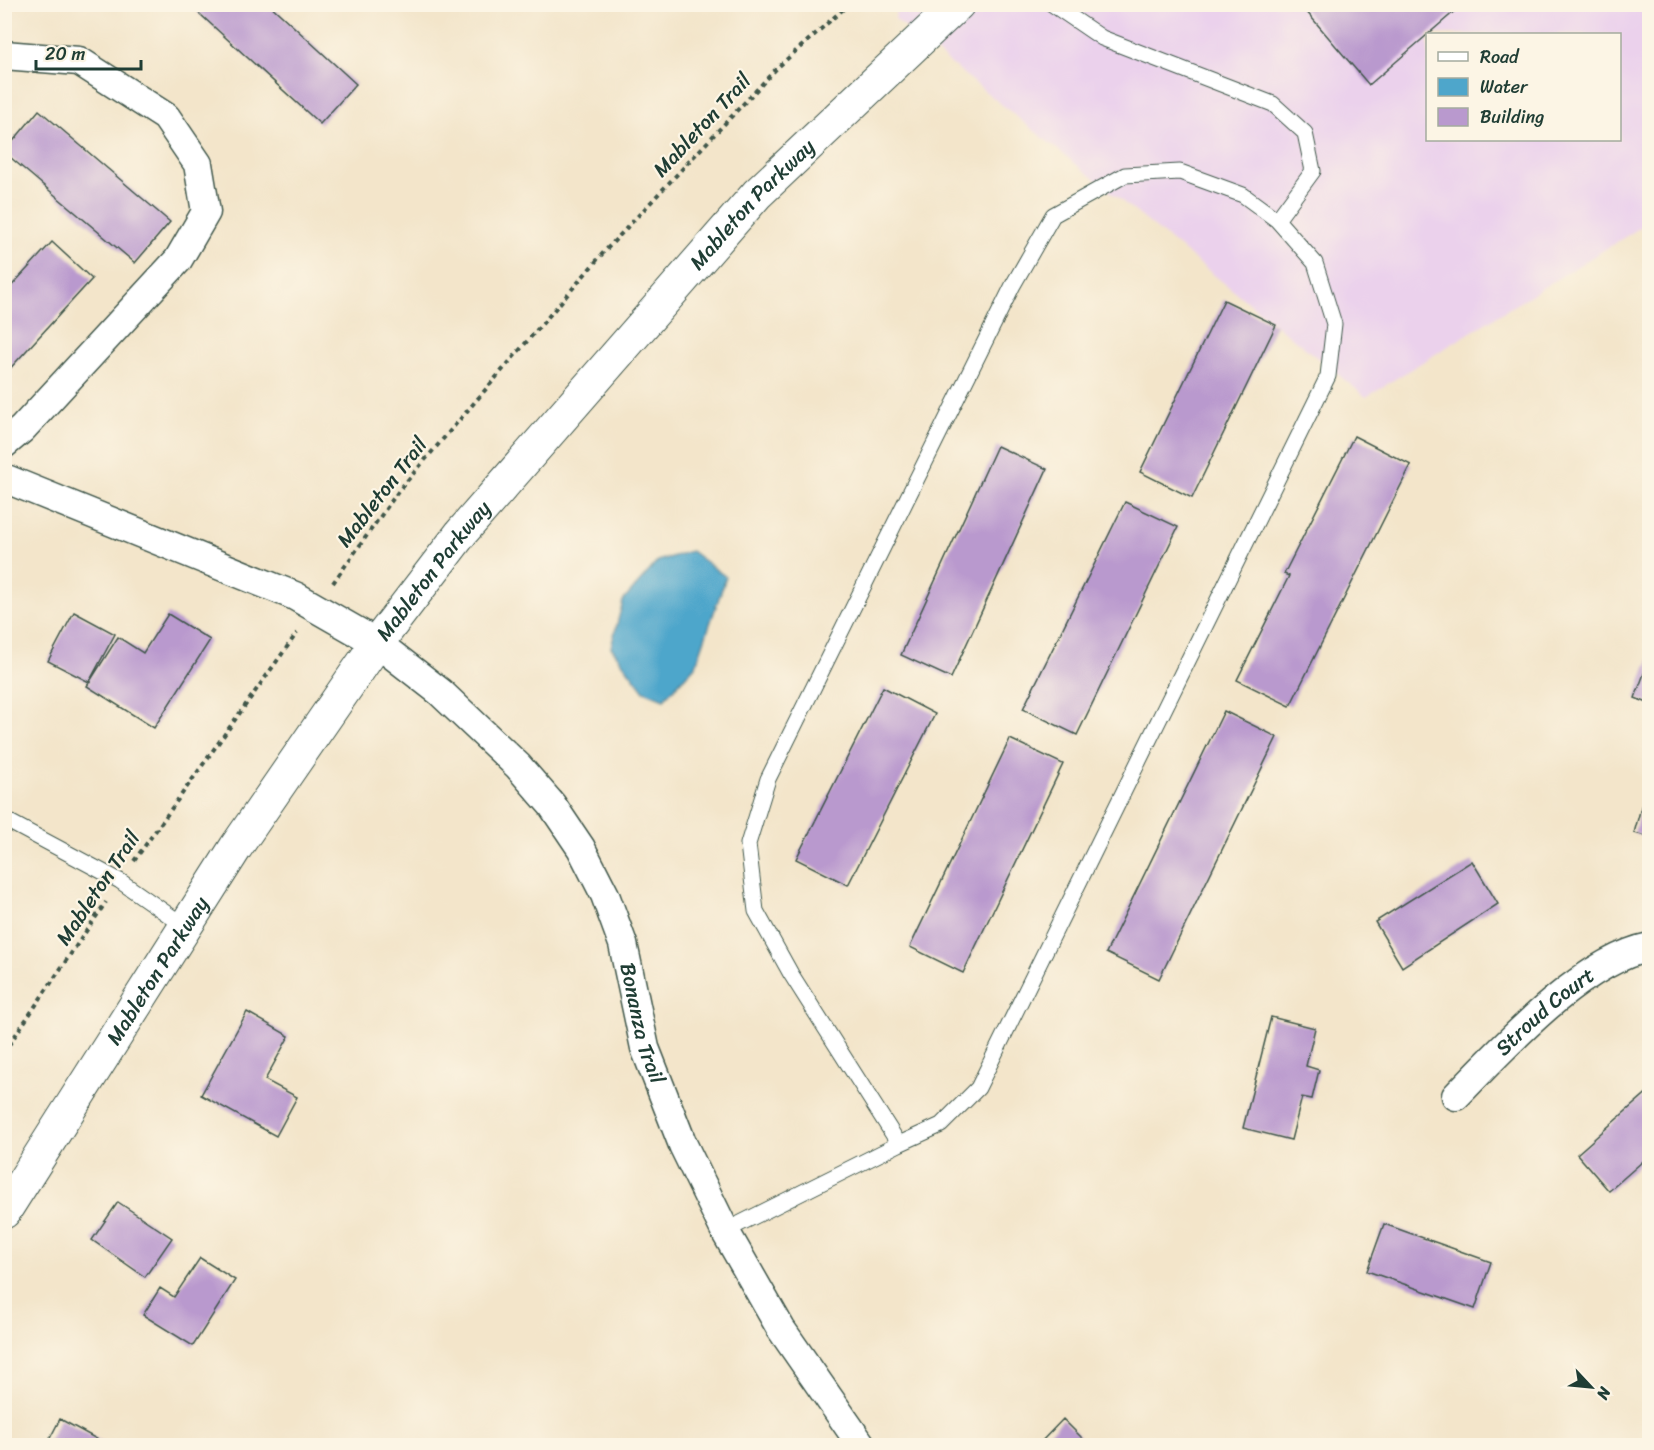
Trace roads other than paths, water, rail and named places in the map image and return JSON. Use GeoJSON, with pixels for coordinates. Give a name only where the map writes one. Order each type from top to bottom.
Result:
{"type":"FeatureCollection","features":[{"type":"Feature","properties":{"kind":"main road","name":"Mableton Parkway"},"geometry":{"type":"LineString","coordinates":[[4,1212],[236,847],[377,643],[462,532],[757,194],[958,4]]}},
{"type":"Feature","properties":{"kind":"street"},"geometry":{"type":"LineString","coordinates":[[4,55],[79,61],[166,117],[198,164],[206,212],[178,260],[22,429],[4,444]]}},
{"type":"Feature","properties":{"kind":"street","name":"Bonanza Trail"},"geometry":{"type":"LineString","coordinates":[[4,478],[295,596],[377,643],[440,692],[518,766],[552,805],[581,848],[605,895],[623,944],[645,1048],[683,1145],[725,1231],[781,1329],[862,1446]]}},
{"type":"Feature","properties":{"kind":"street","name":"Stroud Court"},"geometry":{"type":"LineString","coordinates":[[1456,1096],[1540,1012],[1583,980],[1614,961],[1650,946]]}},
{"type":"Feature","properties":{"kind":"lane"},"geometry":{"type":"LineString","coordinates":[[1053,4],[1102,38],[1274,104],[1305,133],[1313,171],[1277,220]]}},
{"type":"Feature","properties":{"kind":"lane"},"geometry":{"type":"LineString","coordinates":[[725,1231],[941,1125],[978,1088],[1328,376],[1334,324],[1315,263],[1277,220],[1243,195],[1180,172],[1125,176],[1053,215],[1013,285],[768,779],[748,844],[756,911],[791,974],[899,1144]]}},
{"type":"Feature","properties":{"kind":"lane"},"geometry":{"type":"LineString","coordinates":[[4,819],[120,881],[186,927]]}},
{"type":"Feature","properties":{"kind":"water"},"geometry":{"type":"Polygon","coordinates":[[[691,551],[726,577],[696,665],[664,699],[644,691],[611,647],[623,601],[658,561],[691,551]]]}}]}
